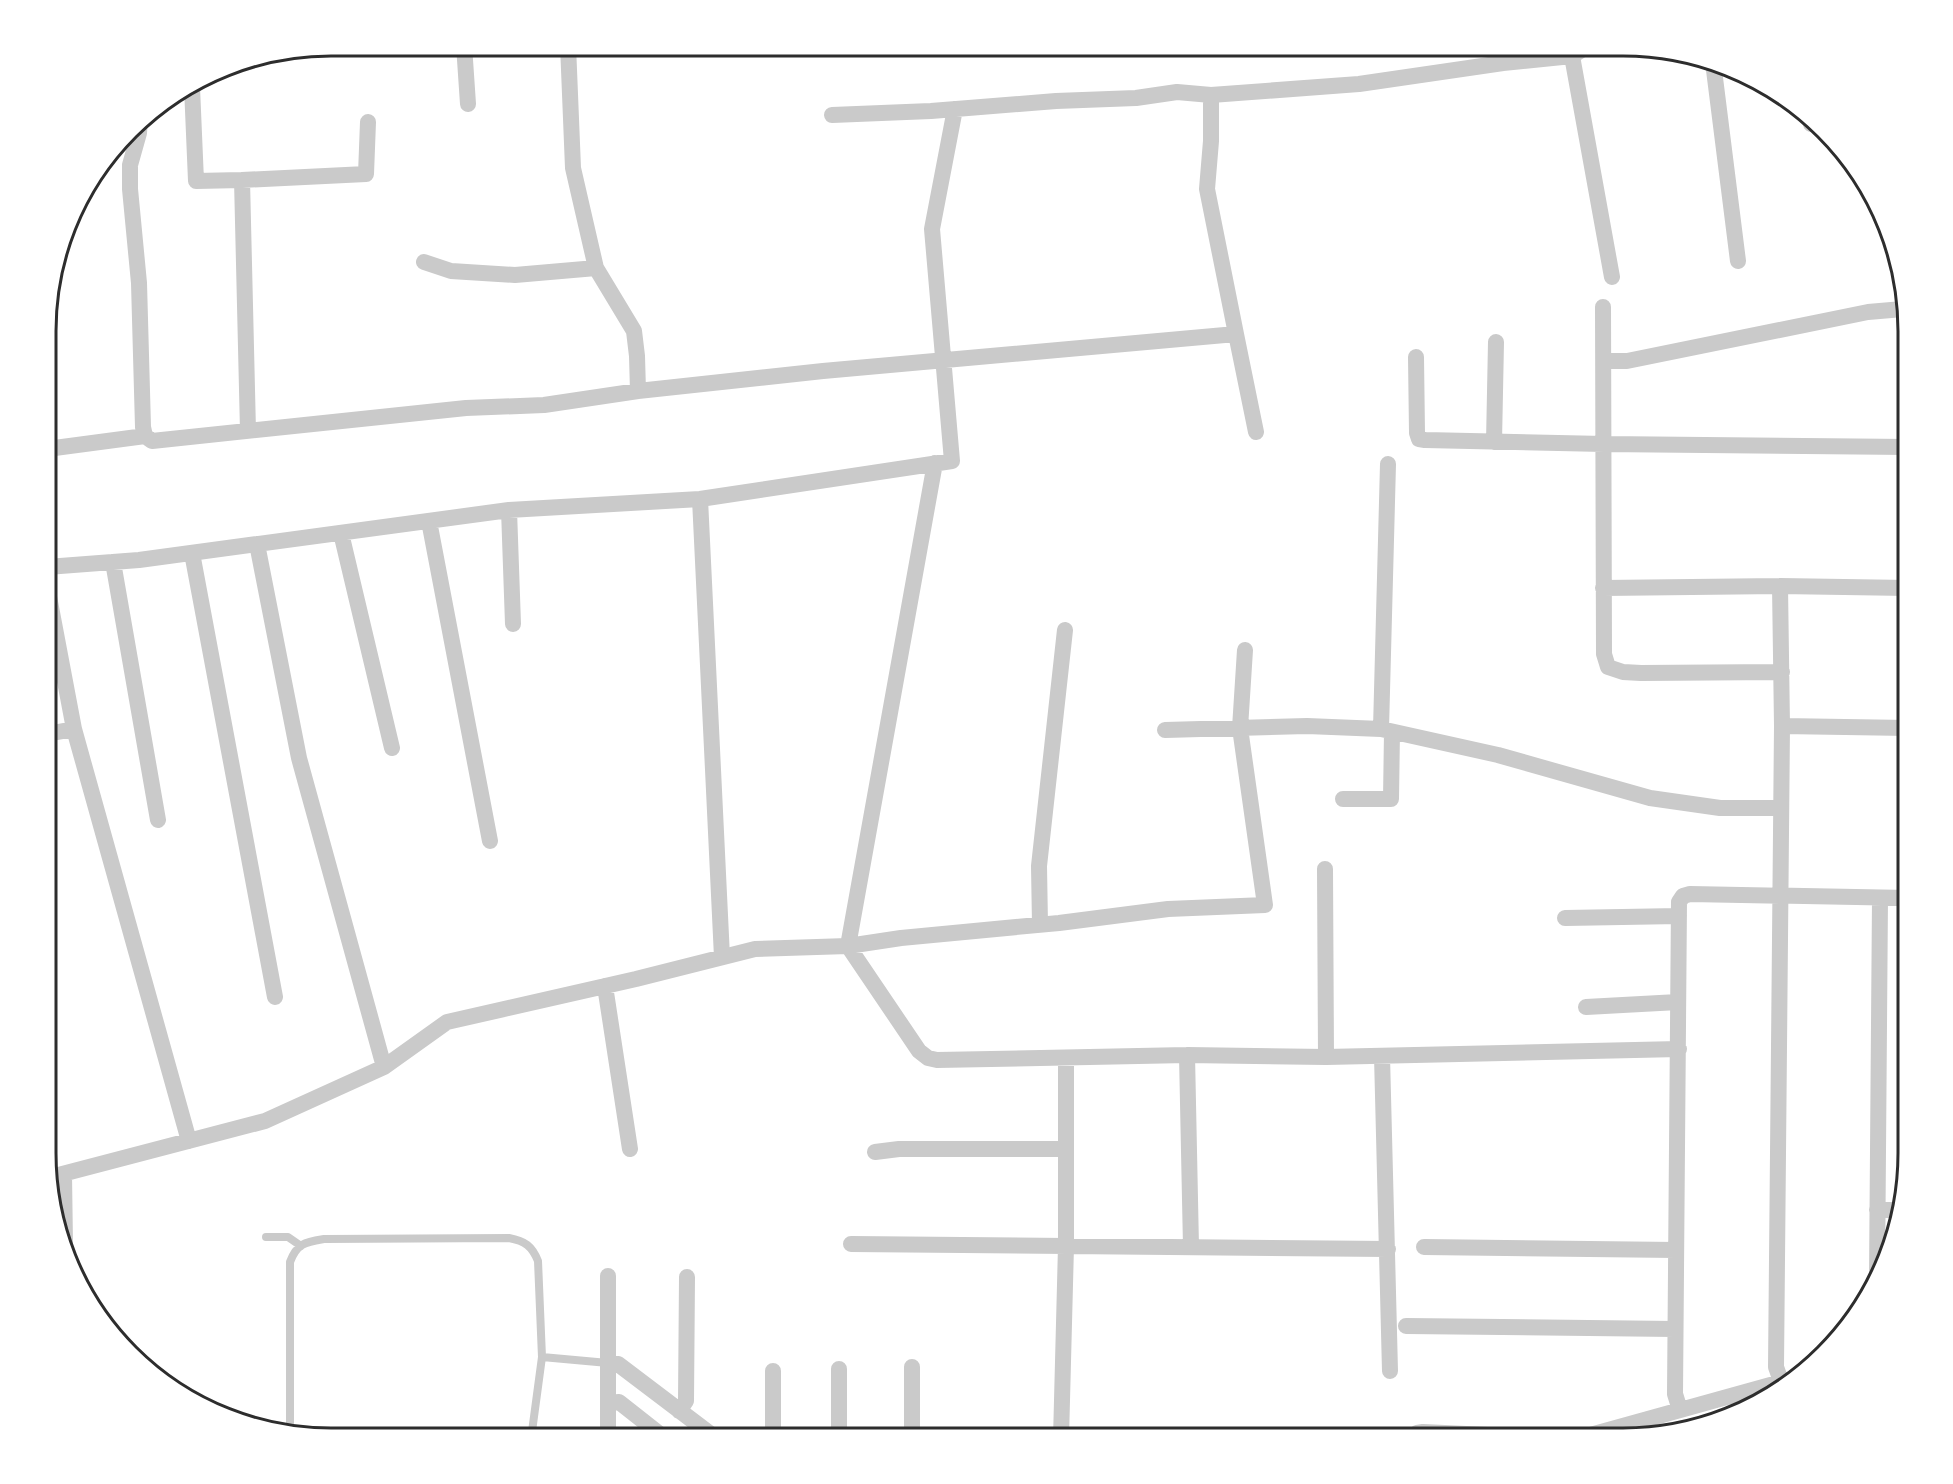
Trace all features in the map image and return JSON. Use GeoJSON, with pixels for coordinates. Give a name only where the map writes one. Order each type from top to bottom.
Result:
{"type":"FeatureCollection","features":[{"type":"Feature","properties":{"kind":"street"},"geometry":{"type":"LineString","coordinates":[[465,56],[468,104]]}},
{"type":"Feature","properties":{"kind":"street"},"geometry":{"type":"LineString","coordinates":[[568,56],[573,168],[597,268],[634,331],[638,391]]}},
{"type":"Feature","properties":{"kind":"street"},"geometry":{"type":"LineString","coordinates":[[832,115],[1136,98],[1177,92],[1211,95],[1359,84],[1543,56]]}},
{"type":"Feature","properties":{"kind":"street"},"geometry":{"type":"LineString","coordinates":[[1573,56],[1612,277]]}},
{"type":"Feature","properties":{"kind":"street"},"geometry":{"type":"LineString","coordinates":[[1714,71],[1738,261]]}},
{"type":"Feature","properties":{"kind":"street"},"geometry":{"type":"LineString","coordinates":[[192,93],[196,181],[366,174],[368,122]]}},
{"type":"Feature","properties":{"kind":"street"},"geometry":{"type":"LineString","coordinates":[[1211,95],[1211,141],[1207,189],[1256,432]]}},
{"type":"Feature","properties":{"kind":"street"},"geometry":{"type":"LineString","coordinates":[[56,566],[192,553],[508,510],[700,499],[952,460],[932,229],[956,109]]}},
{"type":"Feature","properties":{"kind":"street"},"geometry":{"type":"LineString","coordinates":[[139,133],[130,173],[139,283],[145,436]]}},
{"type":"Feature","properties":{"kind":"street"},"geometry":{"type":"LineString","coordinates":[[242,180],[248,430]]}},
{"type":"Feature","properties":{"kind":"street"},"geometry":{"type":"LineString","coordinates":[[424,262],[451,271],[505,274],[548,273],[597,268]]}},
{"type":"Feature","properties":{"kind":"street"},"geometry":{"type":"LineString","coordinates":[[1604,307],[1603,588],[1604,654],[1608,667],[1623,672],[1641,673],[1782,672]]}},
{"type":"Feature","properties":{"kind":"street"},"geometry":{"type":"LineString","coordinates":[[1605,361],[1627,361],[1868,312],[1897,310]]}},
{"type":"Feature","properties":{"kind":"street"},"geometry":{"type":"LineString","coordinates":[[56,448],[145,436],[152,441],[466,408],[544,405],[638,391],[1236,334]]}},
{"type":"Feature","properties":{"kind":"street"},"geometry":{"type":"LineString","coordinates":[[1494,442],[1496,342]]}},
{"type":"Feature","properties":{"kind":"street"},"geometry":{"type":"LineString","coordinates":[[1416,357],[1419,439],[1604,444],[1898,447]]}},
{"type":"Feature","properties":{"kind":"street"},"geometry":{"type":"LineString","coordinates":[[935,463],[848,946],[919,1050],[928,1058],[937,1060],[1187,1055],[1326,1057],[1679,1048]]}},
{"type":"Feature","properties":{"kind":"street"},"geometry":{"type":"LineString","coordinates":[[1343,799],[1391,799],[1386,730],[1388,464]]}},
{"type":"Feature","properties":{"kind":"street"},"geometry":{"type":"LineString","coordinates":[[700,499],[723,957]]}},
{"type":"Feature","properties":{"kind":"street"},"geometry":{"type":"LineString","coordinates":[[508,510],[513,624]]}},
{"type":"Feature","properties":{"kind":"street"},"geometry":{"type":"LineString","coordinates":[[429,521],[490,841]]}},
{"type":"Feature","properties":{"kind":"street"},"geometry":{"type":"LineString","coordinates":[[341,533],[392,747]]}},
{"type":"Feature","properties":{"kind":"street"},"geometry":{"type":"LineString","coordinates":[[258,544],[299,758],[384,1067]]}},
{"type":"Feature","properties":{"kind":"street"},"geometry":{"type":"LineString","coordinates":[[192,553],[275,997]]}},
{"type":"Feature","properties":{"kind":"street"},"geometry":{"type":"LineString","coordinates":[[113,562],[158,820]]}},
{"type":"Feature","properties":{"kind":"street"},"geometry":{"type":"LineString","coordinates":[[1603,588],[1780,586],[1898,588]]}},
{"type":"Feature","properties":{"kind":"street"},"geometry":{"type":"LineString","coordinates":[[1780,586],[1782,726],[1776,1367],[1782,1377]]}},
{"type":"Feature","properties":{"kind":"street"},"geometry":{"type":"LineString","coordinates":[[1040,925],[1039,866],[1065,630]]}},
{"type":"Feature","properties":{"kind":"street"},"geometry":{"type":"LineString","coordinates":[[56,632],[75,729],[189,1141]]}},
{"type":"Feature","properties":{"kind":"street"},"geometry":{"type":"LineString","coordinates":[[56,1175],[265,1121],[384,1067],[447,1022],[755,949],[848,946],[901,938],[1040,925],[1168,909],[1265,904],[1240,728],[1245,650]]}},
{"type":"Feature","properties":{"kind":"street"},"geometry":{"type":"LineString","coordinates":[[1165,730],[1306,726],[1386,730],[1498,755],[1650,798],[1720,808],[1781,808]]}},
{"type":"Feature","properties":{"kind":"street"},"geometry":{"type":"LineString","coordinates":[[1782,726],[1898,728]]}},
{"type":"Feature","properties":{"kind":"street"},"geometry":{"type":"LineString","coordinates":[[56,732],[75,729]]}},
{"type":"Feature","properties":{"kind":"street"},"geometry":{"type":"LineString","coordinates":[[1325,869],[1326,1057]]}},
{"type":"Feature","properties":{"kind":"street"},"geometry":{"type":"LineString","coordinates":[[1680,1410],[1675,1394],[1679,902],[1683,896],[1690,894],[1898,898]]}},
{"type":"Feature","properties":{"kind":"street"},"geometry":{"type":"LineString","coordinates":[[1877,1259],[1880,898]]}},
{"type":"Feature","properties":{"kind":"street"},"geometry":{"type":"LineString","coordinates":[[1565,918],[1679,916]]}},
{"type":"Feature","properties":{"kind":"street"},"geometry":{"type":"LineString","coordinates":[[605,986],[630,1149]]}},
{"type":"Feature","properties":{"kind":"street"},"geometry":{"type":"LineString","coordinates":[[1586,1006],[1678,1002]]}},
{"type":"Feature","properties":{"kind":"street"},"geometry":{"type":"LineString","coordinates":[[1187,1055],[1191,1247]]}},
{"type":"Feature","properties":{"kind":"street"},"geometry":{"type":"LineString","coordinates":[[1382,1056],[1390,1371]]}},
{"type":"Feature","properties":{"kind":"street"},"geometry":{"type":"LineString","coordinates":[[1061,1428],[1066,1246],[1066,1058]]}},
{"type":"Feature","properties":{"kind":"street"},"geometry":{"type":"LineString","coordinates":[[875,1152],[899,1149],[1066,1149]]}},
{"type":"Feature","properties":{"kind":"street"},"geometry":{"type":"LineString","coordinates":[[64,1173],[65,1224]]}},
{"type":"Feature","properties":{"kind":"street"},"geometry":{"type":"LineString","coordinates":[[1877,1210],[1891,1210]]}},
{"type":"Feature","properties":{"kind":"street"},"geometry":{"type":"LineString","coordinates":[[851,1244],[1388,1249]]}},
{"type":"Feature","properties":{"kind":"street"},"geometry":{"type":"LineString","coordinates":[[1424,1247],[1676,1250]]}},
{"type":"Feature","properties":{"kind":"street"},"geometry":{"type":"LineString","coordinates":[[608,1276],[609,1428]]}},
{"type":"Feature","properties":{"kind":"street"},"geometry":{"type":"LineString","coordinates":[[679,1411],[686,1401],[687,1277]]}},
{"type":"Feature","properties":{"kind":"street"},"geometry":{"type":"LineString","coordinates":[[1406,1326],[1675,1329]]}},
{"type":"Feature","properties":{"kind":"street"},"geometry":{"type":"LineString","coordinates":[[608,1363],[618,1364],[702,1428]]}},
{"type":"Feature","properties":{"kind":"street"},"geometry":{"type":"LineString","coordinates":[[912,1367],[912,1428]]}},
{"type":"Feature","properties":{"kind":"street"},"geometry":{"type":"LineString","coordinates":[[838,1428],[839,1369]]}},
{"type":"Feature","properties":{"kind":"street"},"geometry":{"type":"LineString","coordinates":[[773,1371],[773,1428]]}},
{"type":"Feature","properties":{"kind":"street"},"geometry":{"type":"LineString","coordinates":[[1616,1428],[1771,1385]]}},
{"type":"Feature","properties":{"kind":"street"},"geometry":{"type":"LineString","coordinates":[[608,1403],[620,1402],[653,1428]]}},
{"type":"Feature","properties":{"kind":"lane"},"geometry":{"type":"LineString","coordinates":[[266,1237],[288,1237],[301,1246]]}},
{"type":"Feature","properties":{"kind":"lane"},"geometry":{"type":"LineString","coordinates":[[290,1425],[290,1262],[294,1250],[308,1242],[324,1239],[509,1238],[523,1241],[532,1248],[538,1261],[542,1357],[532,1428]]}},
{"type":"Feature","properties":{"kind":"lane"},"geometry":{"type":"LineString","coordinates":[[542,1357],[608,1363]]}}]}
